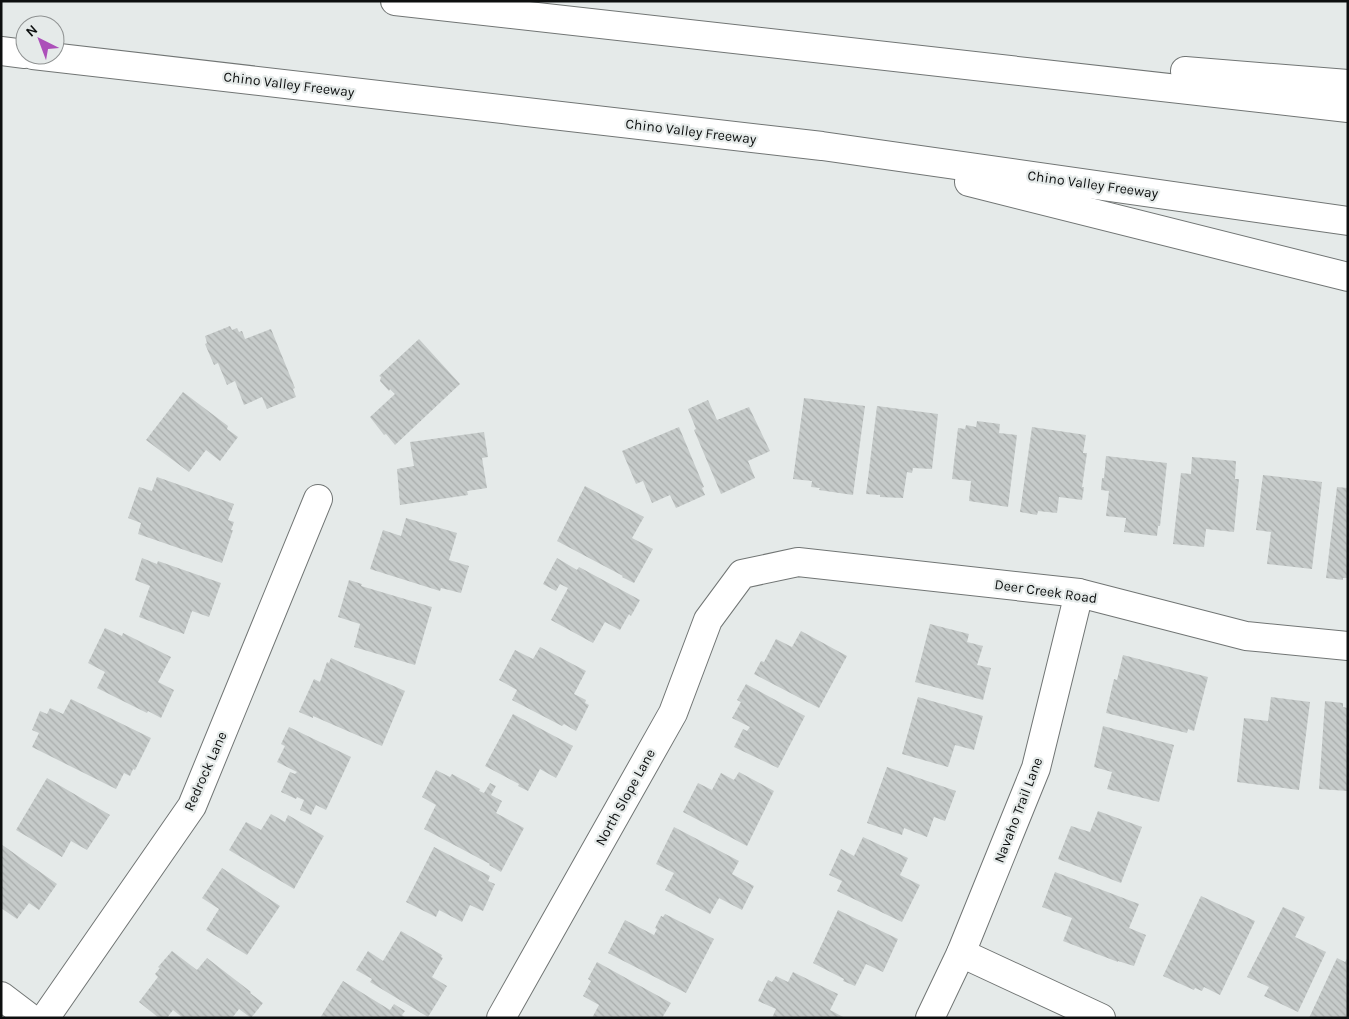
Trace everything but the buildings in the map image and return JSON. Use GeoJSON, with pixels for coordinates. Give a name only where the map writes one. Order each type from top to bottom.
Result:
{"type":"FeatureCollection","features":[{"type":"Feature","properties":{"kind":"main road"},"geometry":{"type":"LineString","coordinates":[[395,1],[1348,108]]}},
{"type":"Feature","properties":{"kind":"main road"},"geometry":{"type":"LineString","coordinates":[[584,22],[1348,84]]}},
{"type":"Feature","properties":{"kind":"main road"},"geometry":{"type":"LineString","coordinates":[[1,51],[15,53]]}},
{"type":"Feature","properties":{"kind":"main road","name":"Chino Valley Freeway"},"geometry":{"type":"LineString","coordinates":[[65,59],[822,146],[1348,221]]}},
{"type":"Feature","properties":{"kind":"main road"},"geometry":{"type":"LineString","coordinates":[[822,146],[1348,277]]}},
{"type":"Feature","properties":{"kind":"main road","name":"Redrock Lane"},"geometry":{"type":"LineString","coordinates":[[45,1018],[192,806],[318,499]]}},
{"type":"Feature","properties":{"kind":"main road","name":"Deer Creek Road"},"geometry":{"type":"LineString","coordinates":[[742,574],[798,562],[1079,593],[1246,636],[1348,646]]}},
{"type":"Feature","properties":{"kind":"main road","name":"North Slope Lane"},"geometry":{"type":"LineString","coordinates":[[501,1018],[673,713],[708,620],[742,574]]}},
{"type":"Feature","properties":{"kind":"main road","name":"Navaho Trail Lane"},"geometry":{"type":"LineString","coordinates":[[930,1018],[961,953],[1036,768],[1079,593]]}},
{"type":"Feature","properties":{"kind":"main road"},"geometry":{"type":"LineString","coordinates":[[961,953],[1101,1018]]}},
{"type":"Feature","properties":{"kind":"main road"},"geometry":{"type":"LineString","coordinates":[[1,996],[30,1018]]}}]}
